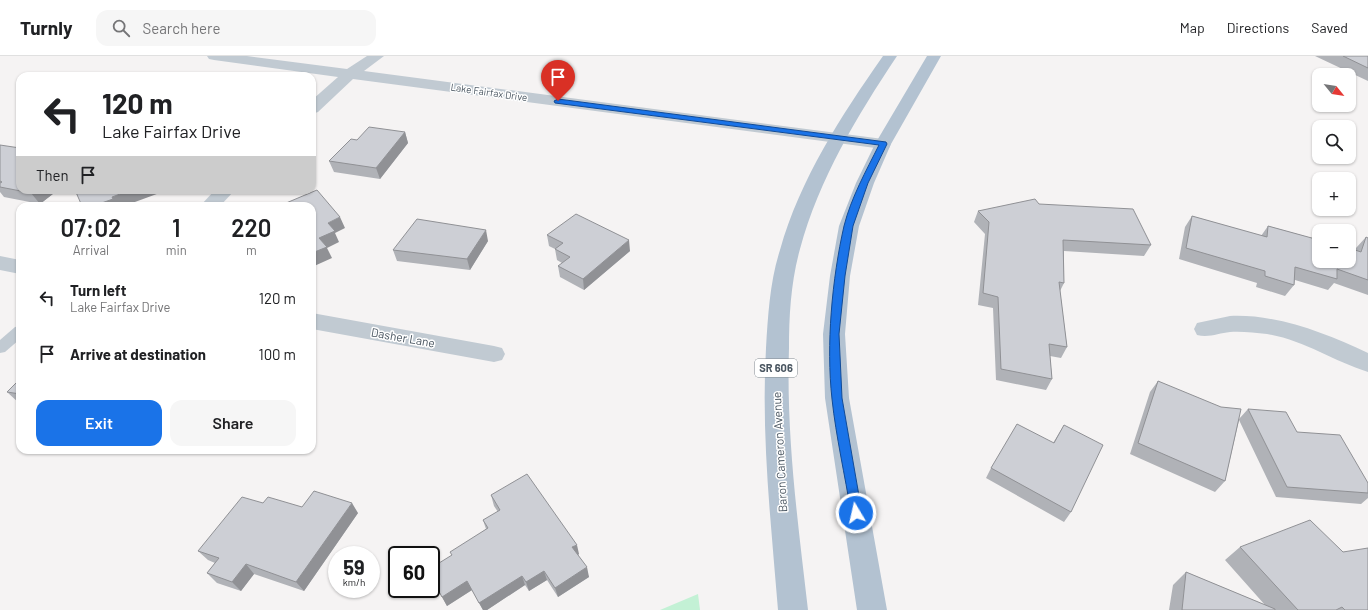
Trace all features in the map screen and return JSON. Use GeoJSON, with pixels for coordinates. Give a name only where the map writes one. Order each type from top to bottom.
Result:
{"type":"FeatureCollection","features":[{"type":"Feature","properties":{"kind":"main road","name":"Baron Cameron Avenue"},"geometry":{"type":"LineString","coordinates":[[793,610],[781,490],[775,374],[780,303],[790,249],[810,194],[824,162],[854,109],[890,56]]}},
{"type":"Feature","properties":{"kind":"main road"},"geometry":{"type":"LineString","coordinates":[[872,610],[837,398],[834,334],[840,276],[849,226],[864,183],[883,144],[934,56]]}},
{"type":"Feature","properties":{"kind":"street","name":"Lake Fairfax Drive"},"geometry":{"type":"LineString","coordinates":[[214,56],[883,144]]}},
{"type":"Feature","properties":{"kind":"street"},"geometry":{"type":"LineString","coordinates":[[316,105],[351,73],[377,56]]}},
{"type":"Feature","properties":{"kind":"street"},"geometry":{"type":"LineString","coordinates":[[213,202],[222,194]]}},
{"type":"Feature","properties":{"kind":"street"},"geometry":{"type":"LineString","coordinates":[[0,263],[16,266]]}},
{"type":"Feature","properties":{"kind":"street","name":"Dasher Lane"},"geometry":{"type":"LineString","coordinates":[[316,322],[494,354]]}},
{"type":"Feature","properties":{"kind":"street"},"geometry":{"type":"LineString","coordinates":[[1205,329],[1232,324],[1265,326],[1307,336],[1334,346],[1368,363]]}},
{"type":"Feature","properties":{"kind":"lane"},"geometry":{"type":"LineString","coordinates":[[0,348],[16,334]]}},
{"type":"Feature","properties":{"kind":"green space"},"geometry":{"type":"Polygon","coordinates":[[[698,594],[700,610],[660,610],[698,594]]]}},
{"type":"Feature","properties":{"kind":"building"},"geometry":{"type":"Polygon","coordinates":[[[1343,56],[1368,56],[1368,68],[1343,56]]]}},
{"type":"Feature","properties":{"kind":"building"},"geometry":{"type":"Polygon","coordinates":[[[369,127],[405,132],[376,168],[329,161],[351,139],[357,140],[369,127]]]}},
{"type":"Feature","properties":{"kind":"building"},"geometry":{"type":"Polygon","coordinates":[[[0,145],[16,147],[16,190],[0,187],[0,183],[2,182],[0,181],[0,145]]]}},
{"type":"Feature","properties":{"kind":"building"},"geometry":{"type":"Polygon","coordinates":[[[316,190],[340,217],[328,223],[335,231],[319,238],[327,247],[316,251],[316,202],[288,202],[308,194],[316,194],[316,190]]]}},
{"type":"Feature","properties":{"kind":"building"},"geometry":{"type":"Polygon","coordinates":[[[77,194],[120,194],[112,197],[113,199],[104,202],[80,202],[77,194]]]}},
{"type":"Feature","properties":{"kind":"building"},"geometry":{"type":"Polygon","coordinates":[[[1035,199],[1039,204],[1133,209],[1151,245],[1063,240],[1064,283],[1059,282],[1067,347],[1049,344],[1052,379],[1001,369],[998,297],[983,293],[989,222],[978,211],[1035,199]]]}},
{"type":"Feature","properties":{"kind":"building"},"geometry":{"type":"Polygon","coordinates":[[[576,214],[629,240],[583,279],[558,266],[570,257],[555,249],[563,243],[547,235],[576,214]]]}},
{"type":"Feature","properties":{"kind":"building"},"geometry":{"type":"Polygon","coordinates":[[[1192,216],[1267,237],[1268,226],[1312,238],[1312,268],[1356,268],[1356,250],[1361,252],[1366,237],[1368,238],[1368,280],[1337,269],[1337,279],[1295,267],[1294,285],[1265,276],[1265,271],[1186,248],[1192,216]]]}},
{"type":"Feature","properties":{"kind":"building"},"geometry":{"type":"Polygon","coordinates":[[[417,219],[486,230],[467,259],[393,250],[417,219]]]}},
{"type":"Feature","properties":{"kind":"building"},"geometry":{"type":"Polygon","coordinates":[[[1158,381],[1221,407],[1241,409],[1225,481],[1138,443],[1158,381]]]}},
{"type":"Feature","properties":{"kind":"building"},"geometry":{"type":"Polygon","coordinates":[[[16,383],[16,393],[7,392],[16,383]]]}},
{"type":"Feature","properties":{"kind":"building"},"geometry":{"type":"Polygon","coordinates":[[[1248,409],[1286,412],[1297,432],[1340,435],[1368,483],[1368,493],[1287,487],[1248,409]]]}},
{"type":"Feature","properties":{"kind":"building"},"geometry":{"type":"Polygon","coordinates":[[[1017,424],[1054,443],[1064,425],[1103,445],[1071,512],[991,468],[1017,424]]]}},
{"type":"Feature","properties":{"kind":"building"},"geometry":{"type":"Polygon","coordinates":[[[527,474],[577,545],[572,547],[587,567],[555,588],[544,571],[526,582],[522,576],[479,603],[467,581],[442,597],[440,593],[440,562],[452,555],[450,552],[488,528],[483,520],[500,510],[491,495],[527,474]]]}},
{"type":"Feature","properties":{"kind":"building"},"geometry":{"type":"Polygon","coordinates":[[[314,491],[352,503],[296,582],[246,564],[232,582],[207,573],[219,558],[198,551],[242,497],[263,503],[268,497],[302,507],[314,491]]]}},
{"type":"Feature","properties":{"kind":"building"},"geometry":{"type":"Polygon","coordinates":[[[1310,520],[1343,552],[1368,548],[1368,610],[1345,610],[1342,607],[1336,610],[1298,610],[1240,547],[1310,520]]]}},
{"type":"Feature","properties":{"kind":"building"},"geometry":{"type":"Polygon","coordinates":[[[1186,572],[1275,609],[1275,610],[1182,610],[1186,572]]]}},
{"type":"Feature","properties":{"kind":"route"},"geometry":{"type":"LineString","coordinates":[[558,101],[883,144],[864,183],[849,226],[840,276],[834,334],[837,398],[856,513]]}}]}
